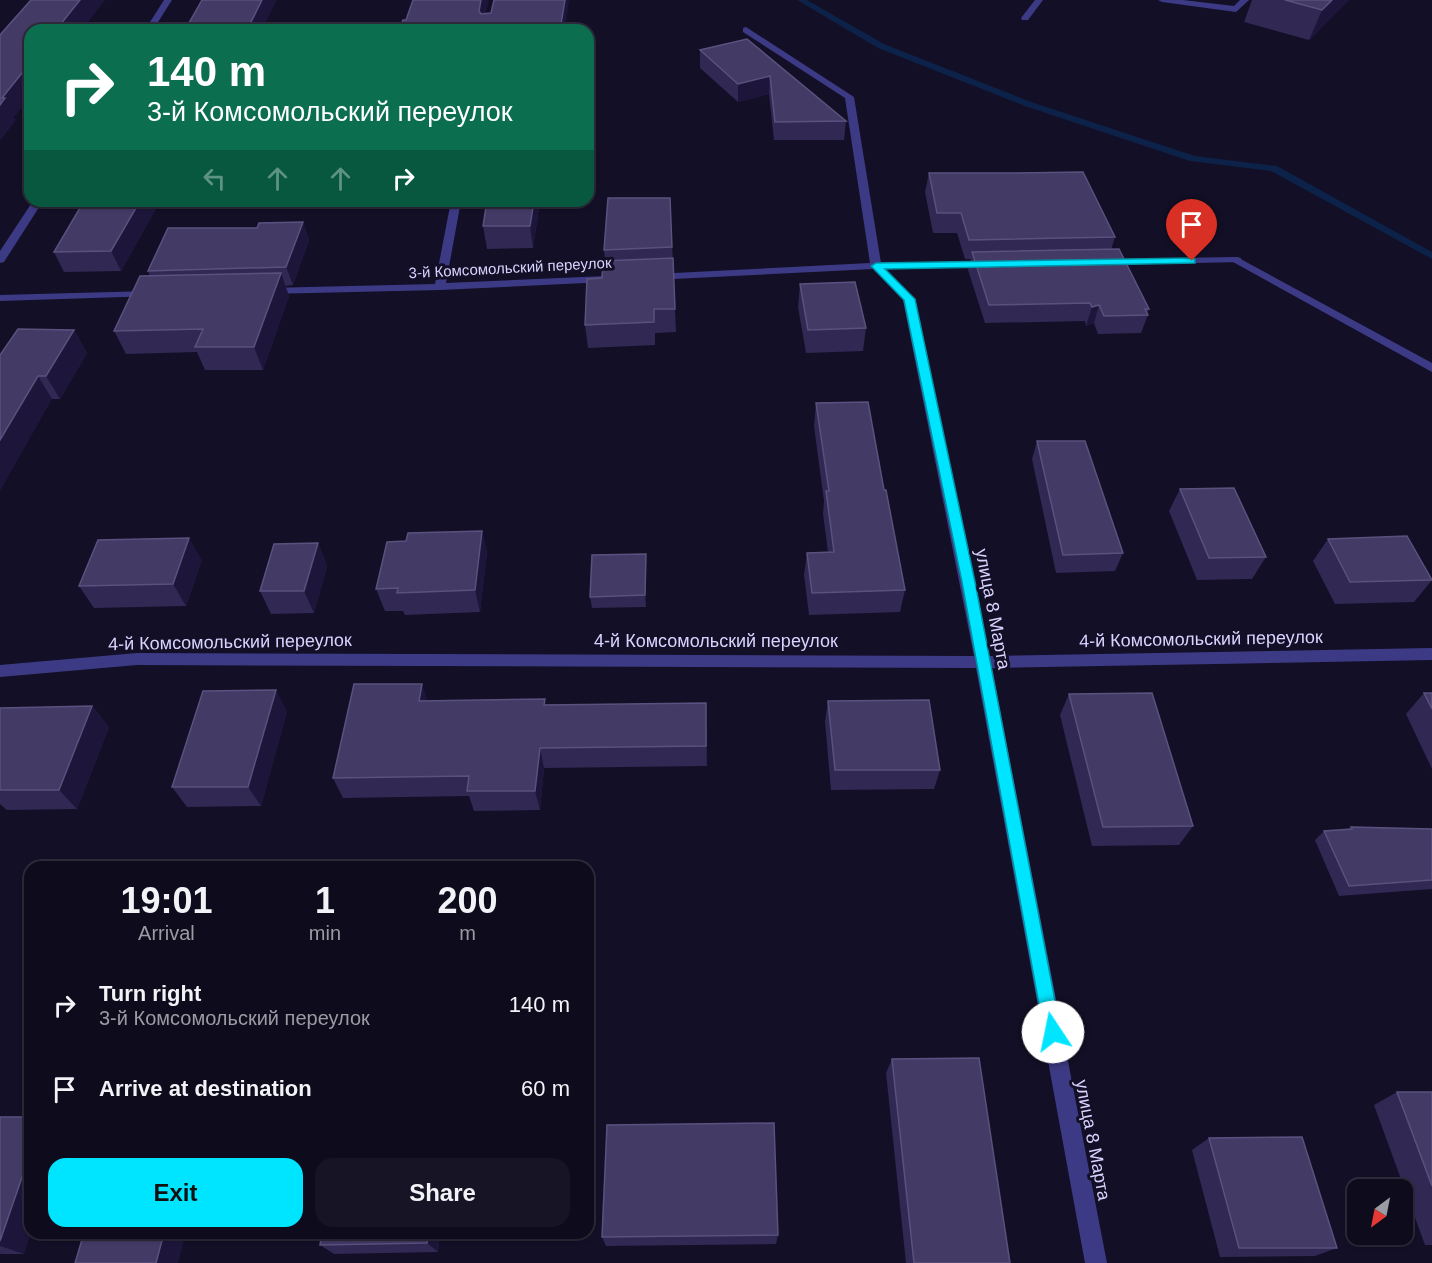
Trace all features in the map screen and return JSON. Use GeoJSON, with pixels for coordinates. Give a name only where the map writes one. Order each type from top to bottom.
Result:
{"type":"FeatureCollection","features":[{"type":"Feature","properties":{"kind":"street"},"geometry":{"type":"LineString","coordinates":[[153,24],[168,0]]}},
{"type":"Feature","properties":{"kind":"street"},"geometry":{"type":"LineString","coordinates":[[1025,18],[1040,0]]}},
{"type":"Feature","properties":{"kind":"street"},"geometry":{"type":"LineString","coordinates":[[1162,0],[1236,9],[1245,0]]}},
{"type":"Feature","properties":{"kind":"street"},"geometry":{"type":"LineString","coordinates":[[746,30],[849,97],[876,266]]}},
{"type":"Feature","properties":{"kind":"street"},"geometry":{"type":"LineString","coordinates":[[0,260],[34,207]]}},
{"type":"Feature","properties":{"kind":"street"},"geometry":{"type":"LineString","coordinates":[[440,287],[455,207]]}},
{"type":"Feature","properties":{"kind":"street"},"geometry":{"type":"LineString","coordinates":[[1097,262],[1237,260],[1432,368]]}},
{"type":"Feature","properties":{"kind":"street"},"geometry":{"type":"LineString","coordinates":[[640,277],[876,266],[1004,264]]}},
{"type":"Feature","properties":{"kind":"street","name":"улица 8 Марта"},"geometry":{"type":"LineString","coordinates":[[876,266],[909,299],[983,662],[1096,1263]]}},
{"type":"Feature","properties":{"kind":"street","name":"3-й Комсомольский переулок"},"geometry":{"type":"LineString","coordinates":[[250,292],[440,287],[617,278]]}},
{"type":"Feature","properties":{"kind":"street"},"geometry":{"type":"LineString","coordinates":[[0,298],[166,294]]}},
{"type":"Feature","properties":{"kind":"street","name":"4-й Комсомольский переулок"},"geometry":{"type":"LineString","coordinates":[[0,671],[137,659],[983,662],[1432,654]]}},
{"type":"Feature","properties":{"kind":"building"},"geometry":{"type":"Polygon","coordinates":[[[31,0],[80,0],[61,24],[24,24],[24,70],[2,98],[5,98],[0,105],[0,35],[31,0]]]}},
{"type":"Feature","properties":{"kind":"building"},"geometry":{"type":"Polygon","coordinates":[[[202,0],[262,0],[250,24],[188,24],[202,0]]]}},
{"type":"Feature","properties":{"kind":"building"},"geometry":{"type":"Polygon","coordinates":[[[413,0],[481,0],[479,11],[481,14],[491,13],[494,0],[565,0],[561,24],[401,24],[403,20],[406,20],[413,0]]]}},
{"type":"Feature","properties":{"kind":"building"},"geometry":{"type":"Polygon","coordinates":[[[1285,0],[1332,0],[1322,10],[1285,0]]]}},
{"type":"Feature","properties":{"kind":"building"},"geometry":{"type":"Polygon","coordinates":[[[747,39],[846,121],[775,122],[770,76],[738,84],[700,50],[747,39]]]}},
{"type":"Feature","properties":{"kind":"building"},"geometry":{"type":"Polygon","coordinates":[[[1083,172],[1115,237],[969,240],[961,213],[937,213],[929,173],[1014,173],[1083,172]]]}},
{"type":"Feature","properties":{"kind":"building"},"geometry":{"type":"Polygon","coordinates":[[[608,198],[670,198],[672,247],[604,250],[608,198]]]}},
{"type":"Feature","properties":{"kind":"building"},"geometry":{"type":"Polygon","coordinates":[[[80,207],[137,207],[111,251],[54,252],[80,207]]]}},
{"type":"Feature","properties":{"kind":"building"},"geometry":{"type":"Polygon","coordinates":[[[486,207],[533,207],[530,226],[483,226],[486,207]]]}},
{"type":"Feature","properties":{"kind":"building"},"geometry":{"type":"Polygon","coordinates":[[[303,222],[286,267],[148,271],[168,228],[257,228],[259,223],[303,222]]]}},
{"type":"Feature","properties":{"kind":"building"},"geometry":{"type":"Polygon","coordinates":[[[1119,249],[1149,309],[1145,309],[1148,315],[1104,316],[1099,305],[1092,307],[1090,303],[989,305],[972,252],[1119,249]]]}},
{"type":"Feature","properties":{"kind":"building"},"geometry":{"type":"Polygon","coordinates":[[[673,258],[675,309],[654,309],[654,322],[585,325],[587,279],[602,278],[603,261],[673,258]]]}},
{"type":"Feature","properties":{"kind":"building"},"geometry":{"type":"Polygon","coordinates":[[[281,273],[254,347],[195,347],[203,329],[114,331],[140,276],[281,273]]]}},
{"type":"Feature","properties":{"kind":"building"},"geometry":{"type":"Polygon","coordinates":[[[855,282],[866,328],[808,330],[800,284],[855,282]]]}},
{"type":"Feature","properties":{"kind":"building"},"geometry":{"type":"Polygon","coordinates":[[[18,329],[74,330],[46,376],[38,376],[0,440],[0,355],[18,329]]]}},
{"type":"Feature","properties":{"kind":"building"},"geometry":{"type":"Polygon","coordinates":[[[868,402],[905,590],[812,593],[807,553],[834,552],[826,491],[829,491],[816,403],[868,402]]]}},
{"type":"Feature","properties":{"kind":"building"},"geometry":{"type":"Polygon","coordinates":[[[1037,441],[1085,441],[1123,553],[1063,555],[1037,441]]]}},
{"type":"Feature","properties":{"kind":"building"},"geometry":{"type":"Polygon","coordinates":[[[1234,488],[1266,557],[1209,558],[1180,489],[1234,488]]]}},
{"type":"Feature","properties":{"kind":"building"},"geometry":{"type":"Polygon","coordinates":[[[482,531],[475,590],[397,593],[398,588],[376,589],[387,542],[406,541],[408,533],[482,531]]]}},
{"type":"Feature","properties":{"kind":"building"},"geometry":{"type":"Polygon","coordinates":[[[1407,536],[1432,580],[1350,582],[1328,539],[1407,536]]]}},
{"type":"Feature","properties":{"kind":"building"},"geometry":{"type":"Polygon","coordinates":[[[189,538],[173,584],[79,586],[98,540],[189,538]]]}},
{"type":"Feature","properties":{"kind":"building"},"geometry":{"type":"Polygon","coordinates":[[[318,543],[304,591],[260,591],[274,544],[318,543]]]}},
{"type":"Feature","properties":{"kind":"building"},"geometry":{"type":"Polygon","coordinates":[[[646,554],[645,595],[590,597],[592,555],[646,554]]]}},
{"type":"Feature","properties":{"kind":"building"},"geometry":{"type":"Polygon","coordinates":[[[354,684],[422,684],[419,701],[545,699],[544,705],[706,703],[706,746],[540,748],[535,791],[467,791],[469,776],[333,778],[354,684]]]}},
{"type":"Feature","properties":{"kind":"building"},"geometry":{"type":"Polygon","coordinates":[[[276,690],[248,787],[172,787],[203,691],[276,690]]]}},
{"type":"Feature","properties":{"kind":"building"},"geometry":{"type":"Polygon","coordinates":[[[1152,693],[1193,826],[1103,827],[1069,694],[1152,693]]]}},
{"type":"Feature","properties":{"kind":"building"},"geometry":{"type":"Polygon","coordinates":[[[1424,693],[1432,693],[1432,709],[1424,693]]]}},
{"type":"Feature","properties":{"kind":"building"},"geometry":{"type":"Polygon","coordinates":[[[929,700],[940,770],[835,770],[828,701],[929,700]]]}},
{"type":"Feature","properties":{"kind":"building"},"geometry":{"type":"Polygon","coordinates":[[[92,706],[59,790],[0,790],[0,708],[92,706]]]}},
{"type":"Feature","properties":{"kind":"building"},"geometry":{"type":"Polygon","coordinates":[[[1351,827],[1432,829],[1432,880],[1349,886],[1324,831],[1352,829],[1351,827]]]}},
{"type":"Feature","properties":{"kind":"building"},"geometry":{"type":"Polygon","coordinates":[[[979,1058],[1010,1263],[914,1263],[892,1059],[979,1058]]]}},
{"type":"Feature","properties":{"kind":"building"},"geometry":{"type":"Polygon","coordinates":[[[1397,1092],[1432,1092],[1432,1186],[1397,1092]]]}},
{"type":"Feature","properties":{"kind":"building"},"geometry":{"type":"Polygon","coordinates":[[[0,1117],[24,1117],[24,1171],[0,1241],[0,1117]]]}},
{"type":"Feature","properties":{"kind":"building"},"geometry":{"type":"Polygon","coordinates":[[[774,1123],[778,1235],[602,1237],[607,1125],[774,1123]]]}},
{"type":"Feature","properties":{"kind":"building"},"geometry":{"type":"Polygon","coordinates":[[[1302,1137],[1337,1248],[1239,1248],[1209,1138],[1302,1137]]]}},
{"type":"Feature","properties":{"kind":"building"},"geometry":{"type":"Polygon","coordinates":[[[82,1239],[162,1239],[156,1263],[75,1263],[82,1239]]]}},
{"type":"Feature","properties":{"kind":"building"},"geometry":{"type":"Polygon","coordinates":[[[321,1239],[428,1239],[427,1243],[320,1245],[321,1239]]]}},
{"type":"Feature","properties":{"kind":"waterway"},"geometry":{"type":"LineString","coordinates":[[801,0],[881,46],[1028,104],[1194,159],[1273,168],[1432,256]]}},
{"type":"Feature","properties":{"kind":"route"},"geometry":{"type":"LineString","coordinates":[[1053,1032],[968,582],[909,299],[876,266],[1192,261]]}}]}
